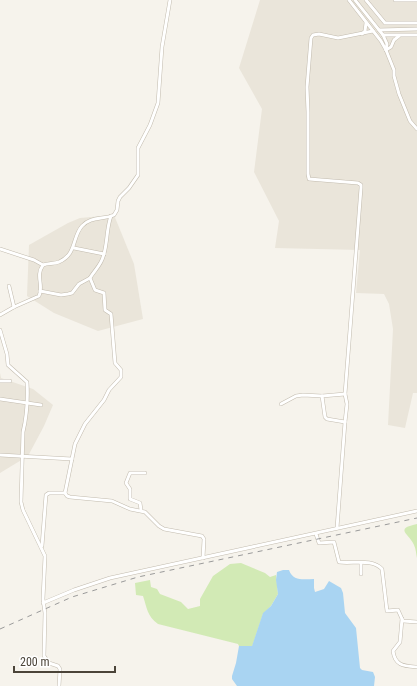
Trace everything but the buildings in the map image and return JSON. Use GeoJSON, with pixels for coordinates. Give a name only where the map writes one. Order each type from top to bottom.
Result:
{"type":"FeatureCollection","features":[{"type":"Feature","properties":{"kind":"street"},"geometry":{"type":"LineString","coordinates":[[0,250],[34,260],[43,265],[57,263],[63,260],[74,248],[82,226],[93,219],[111,216],[116,212],[120,197],[129,188],[138,175],[138,148],[150,125],[158,103],[162,47],[170,0]]}},
{"type":"Feature","properties":{"kind":"street"},"geometry":{"type":"LineString","coordinates":[[349,0],[379,38],[386,50],[394,70],[394,76],[407,114],[412,125],[417,130]]}},
{"type":"Feature","properties":{"kind":"street"},"geometry":{"type":"LineString","coordinates":[[355,0],[383,35],[387,44],[386,50]]}},
{"type":"Feature","properties":{"kind":"street"},"geometry":{"type":"LineString","coordinates":[[366,0],[385,23],[417,23]]}},
{"type":"Feature","properties":{"kind":"street"},"geometry":{"type":"LineString","coordinates":[[395,0],[417,0]]}},
{"type":"Feature","properties":{"kind":"street"},"geometry":{"type":"LineString","coordinates":[[362,34],[366,27],[366,22]]}},
{"type":"Feature","properties":{"kind":"street"},"geometry":{"type":"LineString","coordinates":[[337,528],[347,404],[345,394],[361,185],[358,182],[309,179],[307,87],[312,36],[319,34],[338,38],[374,33],[379,30],[417,29]]}},
{"type":"Feature","properties":{"kind":"street"},"geometry":{"type":"LineString","coordinates":[[379,38],[383,35],[417,34]]}},
{"type":"Feature","properties":{"kind":"street"},"geometry":{"type":"LineString","coordinates":[[386,50],[391,48],[392,43],[397,37],[405,35]]}},
{"type":"Feature","properties":{"kind":"street"},"geometry":{"type":"LineString","coordinates":[[40,291],[62,295],[72,293],[79,284],[90,278],[102,261],[111,216]]}},
{"type":"Feature","properties":{"kind":"street"},"geometry":{"type":"LineString","coordinates":[[74,248],[104,254]]}},
{"type":"Feature","properties":{"kind":"street"},"geometry":{"type":"LineString","coordinates":[[0,315],[39,296],[39,274],[43,265]]}},
{"type":"Feature","properties":{"kind":"street"},"geometry":{"type":"LineString","coordinates":[[65,493],[75,444],[85,424],[105,399],[109,390],[121,377],[121,370],[116,363],[111,315],[105,310],[104,293],[95,290],[90,278]]}},
{"type":"Feature","properties":{"kind":"street"},"geometry":{"type":"LineString","coordinates":[[9,286],[14,307]]}},
{"type":"Feature","properties":{"kind":"street"},"geometry":{"type":"LineString","coordinates":[[0,330],[7,354],[8,365],[26,382],[28,403],[26,422],[23,432],[21,502],[23,510],[42,548],[45,559],[44,656],[49,663],[58,666],[60,669],[59,686]]}},
{"type":"Feature","properties":{"kind":"street"},"geometry":{"type":"LineString","coordinates":[[0,381],[10,381]]}},
{"type":"Feature","properties":{"kind":"street"},"geometry":{"type":"LineString","coordinates":[[281,404],[301,395],[322,396],[345,394]]}},
{"type":"Feature","properties":{"kind":"street"},"geometry":{"type":"LineString","coordinates":[[322,396],[325,417],[327,419],[345,422]]}},
{"type":"Feature","properties":{"kind":"street"},"geometry":{"type":"LineString","coordinates":[[0,399],[41,405]]}},
{"type":"Feature","properties":{"kind":"street"},"geometry":{"type":"LineString","coordinates":[[0,455],[22,455],[72,459]]}},
{"type":"Feature","properties":{"kind":"street"},"geometry":{"type":"LineString","coordinates":[[141,510],[140,503],[130,499],[130,489],[126,483],[130,473],[144,473]]}},
{"type":"Feature","properties":{"kind":"street"},"geometry":{"type":"LineString","coordinates":[[42,548],[46,495],[49,493],[65,493],[70,497],[108,500],[130,509],[141,510],[148,514],[159,526],[164,529],[202,536],[204,539],[203,558]]}},
{"type":"Feature","properties":{"kind":"street"},"geometry":{"type":"LineString","coordinates":[[44,603],[74,590],[110,578],[417,511]]}},
{"type":"Feature","properties":{"kind":"street"},"geometry":{"type":"LineString","coordinates":[[316,534],[319,543],[334,542],[339,562],[375,564],[382,569],[387,611],[399,611],[402,619],[400,642],[393,651],[394,657],[397,662],[402,665],[417,667]]}},
{"type":"Feature","properties":{"kind":"street"},"geometry":{"type":"LineString","coordinates":[[361,563],[361,574]]}},
{"type":"Feature","properties":{"kind":"street"},"geometry":{"type":"LineString","coordinates":[[402,619],[417,622]]}},
{"type":"Feature","properties":{"kind":"shaded area"},"geometry":{"type":"Polygon","coordinates":[[[260,0],[417,0],[417,393],[413,393],[405,428],[388,425],[393,329],[389,304],[384,294],[356,293],[360,250],[275,248],[279,221],[254,172],[262,109],[239,68],[260,0]]]}},
{"type":"Feature","properties":{"kind":"shaded area"},"geometry":{"type":"Polygon","coordinates":[[[114,215],[134,264],[143,319],[98,331],[54,313],[27,296],[29,245],[80,218],[114,215]]]}},
{"type":"Feature","properties":{"kind":"shaded area"},"geometry":{"type":"Polygon","coordinates":[[[0,373],[1,378],[33,389],[53,405],[28,456],[0,473],[0,373]]]}},
{"type":"Feature","properties":{"kind":"green space"},"geometry":{"type":"Polygon","coordinates":[[[417,524],[417,558],[414,545],[404,530],[417,524]]]}},
{"type":"Feature","properties":{"kind":"green space"},"geometry":{"type":"Polygon","coordinates":[[[241,563],[265,573],[270,577],[276,575],[278,594],[271,606],[263,614],[252,647],[239,646],[238,644],[158,624],[149,615],[143,596],[136,595],[135,583],[150,580],[151,587],[157,589],[160,594],[181,602],[188,609],[200,606],[200,599],[213,576],[230,564],[241,563]]]}},
{"type":"Feature","properties":{"kind":"water"},"geometry":{"type":"Polygon","coordinates":[[[289,570],[296,578],[314,579],[315,592],[324,589],[329,581],[341,588],[345,613],[356,628],[360,668],[362,670],[373,672],[375,677],[374,686],[237,686],[232,679],[232,676],[239,646],[252,646],[263,613],[271,606],[278,594],[276,580],[277,572],[289,570]]]}},
{"type":"Feature","properties":{"kind":"railway"},"geometry":{"type":"LineString","coordinates":[[0,629],[72,597],[138,577],[417,518]]}}]}
